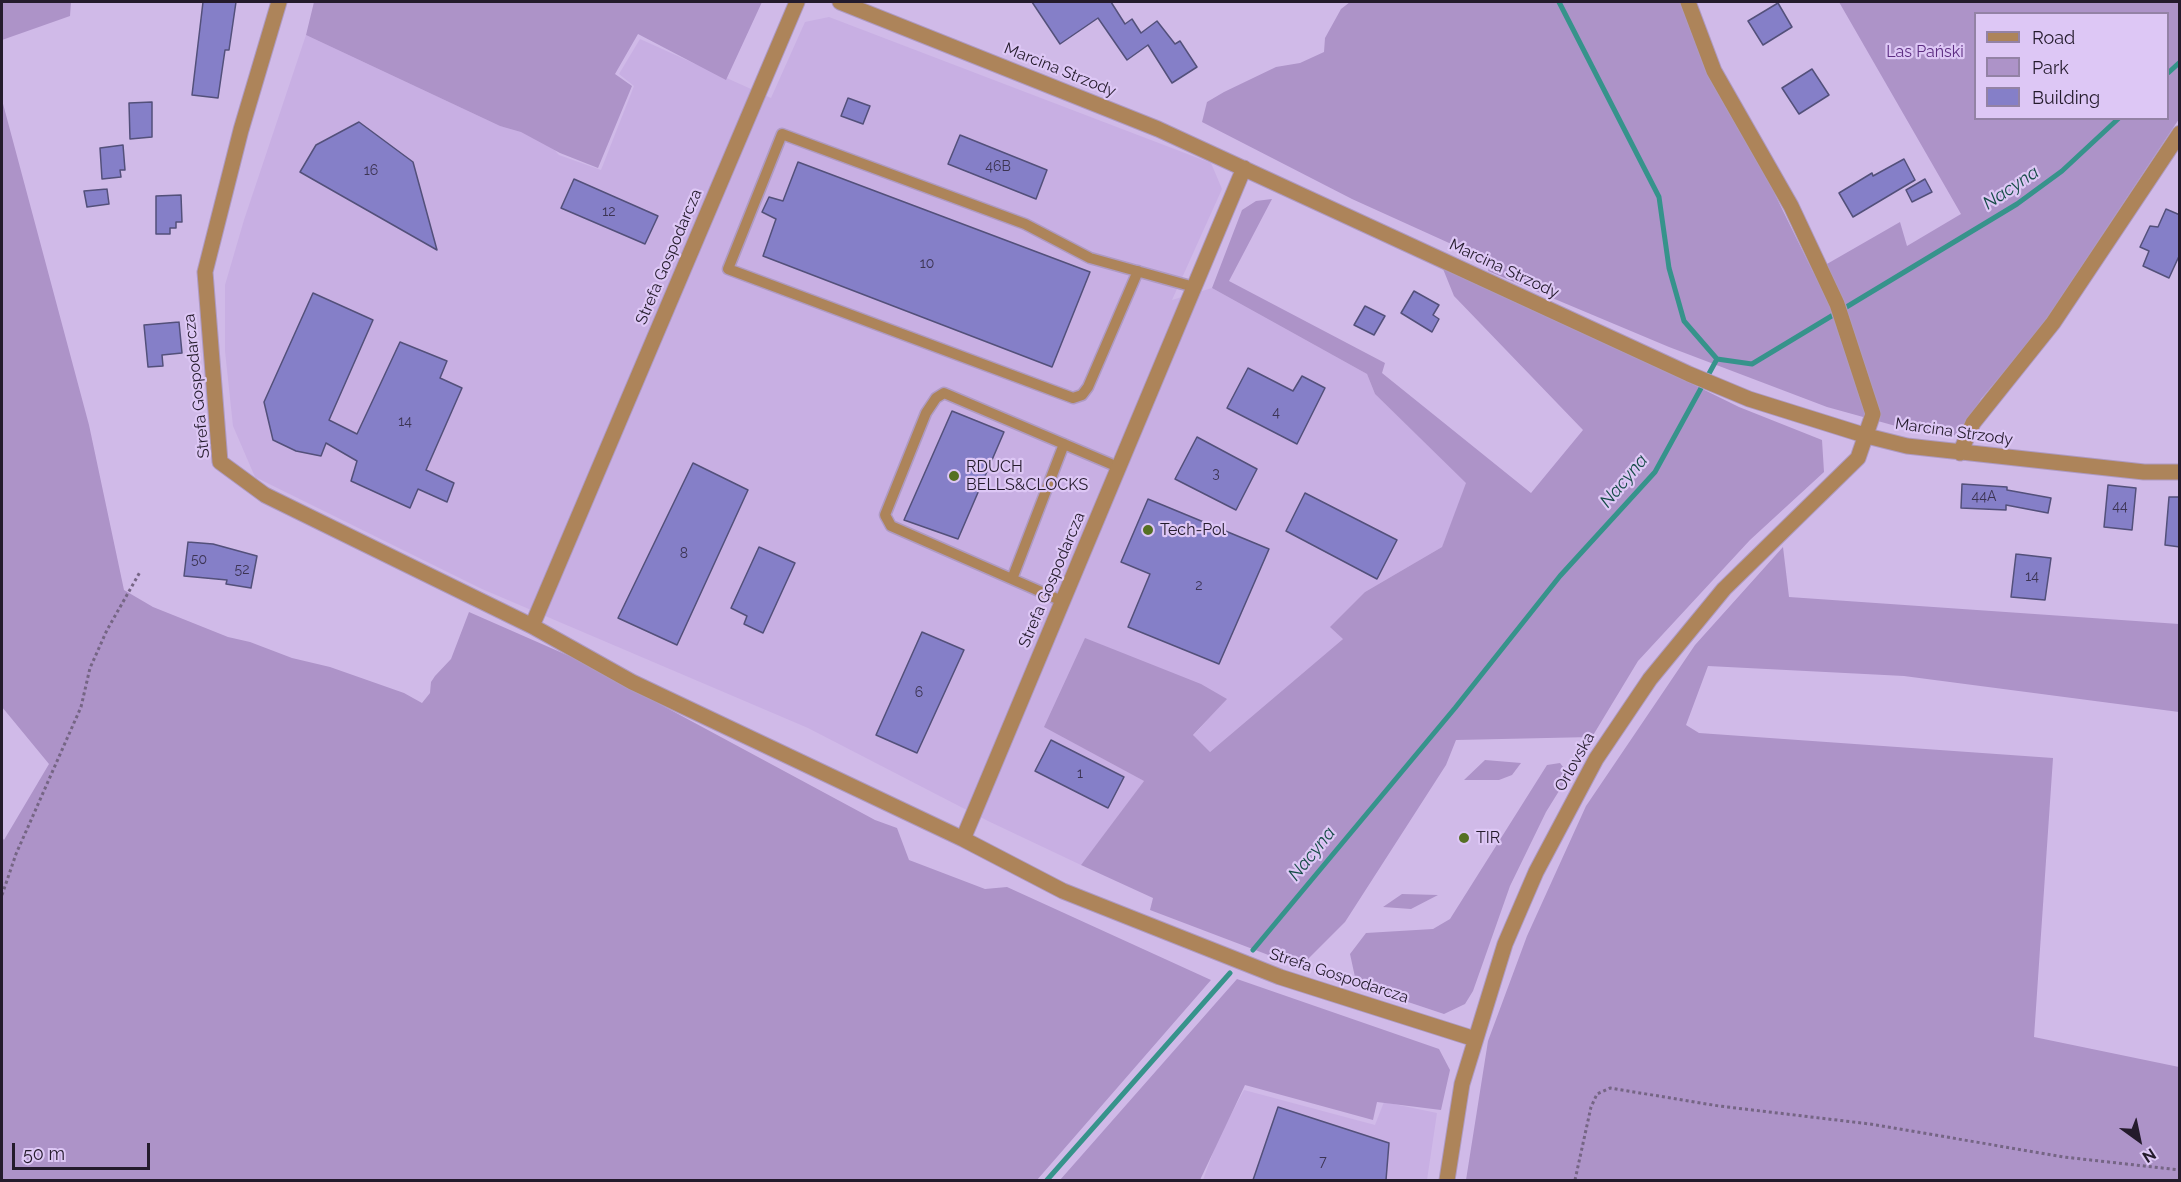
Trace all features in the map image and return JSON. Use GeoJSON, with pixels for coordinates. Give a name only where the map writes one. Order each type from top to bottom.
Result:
{"type":"FeatureCollection","features":[{"type":"Feature","properties":{"kind":"street","name":"Strefa Gospodarcza"},"geometry":{"type":"LineString","coordinates":[[279,2],[242,130],[205,272],[219,462],[265,495],[532,626],[632,682],[963,839],[1063,891],[1280,977],[1475,1039]]}},
{"type":"Feature","properties":{"kind":"street","name":"Strefa Gospodarcza"},"geometry":{"type":"LineString","coordinates":[[532,626],[797,2]]}},
{"type":"Feature","properties":{"kind":"street","name":"Marcina Strzody"},"geometry":{"type":"LineString","coordinates":[[840,2],[1113,111],[1244,168],[1689,374],[1749,399],[1867,436],[1959,453],[2145,472],[2180,472]]}},
{"type":"Feature","properties":{"kind":"street","name":"Orlovska"},"geometry":{"type":"LineString","coordinates":[[1447,1180],[1462,1084],[1504,944],[1536,872],[1596,759],[1619,723],[1683,637],[1724,589],[1850,469],[1858,458],[1873,414],[1840,311],[1791,206],[1714,71],[1688,2]]}},
{"type":"Feature","properties":{"kind":"street"},"geometry":{"type":"LineString","coordinates":[[1959,453],[1973,423],[2053,323],[2180,133]]}},
{"type":"Feature","properties":{"kind":"street","name":"Strefa Gospodarcza"},"geometry":{"type":"LineString","coordinates":[[963,839],[1244,168]]}},
{"type":"Feature","properties":{"kind":"lane"},"geometry":{"type":"LineString","coordinates":[[1138,271],[1088,387],[1082,395],[1073,398],[728,269],[782,134],[1025,224],[1090,258],[1138,271],[1194,287]]}},
{"type":"Feature","properties":{"kind":"lane"},"geometry":{"type":"LineString","coordinates":[[1062,601],[891,526],[885,515],[926,413],[936,398],[944,393],[1118,467]]}},
{"type":"Feature","properties":{"kind":"lane"},"geometry":{"type":"LineString","coordinates":[[1012,579],[1064,444]]}},
{"type":"Feature","properties":{"kind":"path"},"geometry":{"type":"LineString","coordinates":[[2,895],[16,854],[81,708],[90,668],[107,630],[140,572]]}},
{"type":"Feature","properties":{"kind":"path"},"geometry":{"type":"LineString","coordinates":[[1575,1180],[1591,1107],[1597,1094],[1610,1088],[1719,1106],[1870,1124],[2064,1157],[2180,1170]]}},
{"type":"Feature","properties":{"kind":"shaded area"},"geometry":{"type":"Polygon","coordinates":[[[829,17],[1211,163],[1222,189],[1172,300],[1212,288],[1367,374],[1375,394],[1467,483],[1442,547],[1365,592],[1343,639],[1210,752],[1193,736],[1226,699],[1045,727],[1144,781],[1081,865],[988,821],[808,728],[482,589],[255,477],[233,426],[225,351],[225,285],[244,220],[306,35],[500,126],[521,129],[548,143],[559,155],[601,170],[634,86],[619,74],[640,39],[771,98],[805,22],[829,17]]]}},
{"type":"Feature","properties":{"kind":"shaded area"},"geometry":{"type":"Polygon","coordinates":[[[1244,1090],[1375,1125],[1384,1102],[1437,1113],[1427,1180],[1203,1180],[1218,1139],[1244,1090]]]}},
{"type":"Feature","properties":{"kind":"green space"},"geometry":{"type":"Polygon","coordinates":[[[2,2],[71,2],[70,16],[2,40],[2,2]]]}},
{"type":"Feature","properties":{"kind":"green space"},"geometry":{"type":"Polygon","coordinates":[[[314,2],[762,2],[726,80],[638,34],[615,74],[632,86],[598,168],[560,153],[521,132],[500,126],[306,35],[314,2]]]}},
{"type":"Feature","properties":{"kind":"green space","name":"Las Pański"},"geometry":{"type":"Polygon","coordinates":[[[1350,2],[1691,2],[1763,170],[1813,272],[1900,222],[1907,246],[1961,214],[1839,2],[2179,2],[2179,119],[2039,330],[1981,399],[1959,436],[1903,428],[1827,407],[1669,347],[1488,271],[1491,262],[1352,199],[1202,122],[1207,102],[1276,67],[1300,63],[1324,52],[1325,38],[1341,9],[1350,2]]]}},
{"type":"Feature","properties":{"kind":"green space"},"geometry":{"type":"Polygon","coordinates":[[[2,100],[89,425],[124,590],[153,607],[228,637],[250,642],[292,658],[330,667],[404,693],[422,703],[430,693],[431,682],[451,659],[469,612],[576,659],[875,820],[897,828],[909,860],[985,889],[1007,887],[1211,980],[1037,1180],[2,1180],[2,837],[4,840],[49,764],[2,707],[2,100]]]}},
{"type":"Feature","properties":{"kind":"green space"},"geometry":{"type":"Polygon","coordinates":[[[1272,199],[1229,281],[1385,363],[1382,373],[1531,493],[1583,430],[1454,296],[1439,259],[1739,407],[1822,440],[1824,472],[1750,540],[1638,661],[1592,737],[1456,740],[1446,765],[1345,922],[1300,967],[1150,910],[1153,898],[1081,865],[1144,781],[1044,727],[1085,638],[1201,684],[1227,699],[1193,735],[1210,752],[1343,639],[1330,627],[1365,592],[1442,547],[1466,483],[1375,394],[1367,374],[1212,288],[1242,210],[1256,201],[1272,199]]]}},
{"type":"Feature","properties":{"kind":"green space"},"geometry":{"type":"Polygon","coordinates":[[[1783,547],[1789,597],[2179,624],[2179,712],[1904,676],[1708,666],[1686,725],[1699,733],[2053,758],[2034,1037],[2179,1067],[2179,1180],[1466,1180],[1488,1041],[1527,936],[1586,806],[1695,645],[1783,547]]]}},
{"type":"Feature","properties":{"kind":"green space"},"geometry":{"type":"Polygon","coordinates":[[[1485,760],[1521,763],[1512,775],[1499,780],[1464,780],[1485,760]]]}},
{"type":"Feature","properties":{"kind":"green space"},"geometry":{"type":"Polygon","coordinates":[[[1560,763],[1567,772],[1567,778],[1546,812],[1510,886],[1473,991],[1465,1004],[1444,1014],[1363,987],[1355,977],[1350,954],[1366,933],[1433,929],[1450,919],[1547,765],[1560,763]]]}},
{"type":"Feature","properties":{"kind":"green space"},"geometry":{"type":"Polygon","coordinates":[[[1402,894],[1438,895],[1411,909],[1383,907],[1402,894]]]}},
{"type":"Feature","properties":{"kind":"green space"},"geometry":{"type":"Polygon","coordinates":[[[1237,979],[1439,1049],[1450,1070],[1441,1110],[1377,1102],[1373,1120],[1245,1085],[1200,1180],[1060,1180],[1237,979]]]}},
{"type":"Feature","properties":{"kind":"building"},"geometry":{"type":"Polygon","coordinates":[[[203,2],[236,2],[229,50],[225,50],[218,98],[192,95],[203,2]]]}},
{"type":"Feature","properties":{"kind":"building"},"geometry":{"type":"Polygon","coordinates":[[[1032,2],[1111,2],[1125,24],[1132,19],[1141,33],[1157,21],[1175,44],[1180,41],[1197,67],[1172,83],[1148,45],[1127,60],[1098,18],[1060,44],[1032,2]]]}},
{"type":"Feature","properties":{"kind":"building"},"geometry":{"type":"Polygon","coordinates":[[[1778,3],[1792,27],[1763,45],[1748,21],[1778,3]]]}},
{"type":"Feature","properties":{"kind":"building"},"geometry":{"type":"Polygon","coordinates":[[[1812,69],[1829,95],[1799,114],[1782,88],[1812,69]]]}},
{"type":"Feature","properties":{"kind":"building"},"geometry":{"type":"Polygon","coordinates":[[[848,98],[870,106],[863,124],[841,116],[848,98]]]}},
{"type":"Feature","properties":{"kind":"building"},"geometry":{"type":"Polygon","coordinates":[[[152,102],[152,137],[130,139],[129,103],[152,102]]]}},
{"type":"Feature","properties":{"kind":"building"},"geometry":{"type":"Polygon","coordinates":[[[359,122],[413,162],[437,250],[300,172],[316,145],[359,122]]]}},
{"type":"Feature","properties":{"kind":"building"},"geometry":{"type":"Polygon","coordinates":[[[960,135],[1047,170],[1036,199],[948,164],[960,135]]]}},
{"type":"Feature","properties":{"kind":"building"},"geometry":{"type":"Polygon","coordinates":[[[123,145],[125,170],[120,170],[121,177],[102,179],[100,148],[123,145]]]}},
{"type":"Feature","properties":{"kind":"building"},"geometry":{"type":"Polygon","coordinates":[[[1904,159],[1915,180],[1853,217],[1839,193],[1872,173],[1873,176],[1904,159]]]}},
{"type":"Feature","properties":{"kind":"building"},"geometry":{"type":"Polygon","coordinates":[[[798,162],[1090,272],[1052,367],[763,256],[776,219],[762,212],[769,197],[783,201],[798,162]]]}},
{"type":"Feature","properties":{"kind":"building"},"geometry":{"type":"Polygon","coordinates":[[[574,179],[658,216],[645,244],[561,208],[574,179]]]}},
{"type":"Feature","properties":{"kind":"building"},"geometry":{"type":"Polygon","coordinates":[[[1925,179],[1932,192],[1912,202],[1906,190],[1925,179]]]}},
{"type":"Feature","properties":{"kind":"building"},"geometry":{"type":"Polygon","coordinates":[[[107,189],[109,204],[87,207],[84,191],[107,189]]]}},
{"type":"Feature","properties":{"kind":"building"},"geometry":{"type":"Polygon","coordinates":[[[181,195],[182,222],[176,222],[176,228],[170,228],[170,234],[156,234],[156,196],[181,195]]]}},
{"type":"Feature","properties":{"kind":"building"},"geometry":{"type":"Polygon","coordinates":[[[2166,209],[2180,215],[2180,254],[2169,278],[2143,266],[2149,251],[2140,247],[2150,226],[2158,227],[2166,209]]]}},
{"type":"Feature","properties":{"kind":"building"},"geometry":{"type":"Polygon","coordinates":[[[1414,291],[1439,305],[1433,315],[1439,319],[1432,332],[1401,313],[1414,291]]]}},
{"type":"Feature","properties":{"kind":"building"},"geometry":{"type":"Polygon","coordinates":[[[313,293],[373,320],[329,420],[357,434],[400,342],[447,361],[440,378],[462,388],[426,470],[454,483],[447,502],[418,489],[410,508],[351,481],[357,461],[326,443],[321,456],[296,451],[273,440],[264,402],[313,293]]]}},
{"type":"Feature","properties":{"kind":"building"},"geometry":{"type":"Polygon","coordinates":[[[1365,306],[1385,316],[1374,335],[1354,325],[1365,306]]]}},
{"type":"Feature","properties":{"kind":"building"},"geometry":{"type":"Polygon","coordinates":[[[179,322],[182,353],[162,355],[163,366],[148,367],[144,325],[179,322]]]}},
{"type":"Feature","properties":{"kind":"building"},"geometry":{"type":"Polygon","coordinates":[[[1248,368],[1293,391],[1302,376],[1325,388],[1297,444],[1227,408],[1248,368]]]}},
{"type":"Feature","properties":{"kind":"building","name":"RDUCH BELLS&CLOCKS"},"geometry":{"type":"Polygon","coordinates":[[[952,411],[1004,432],[958,539],[904,520],[952,411]]]}},
{"type":"Feature","properties":{"kind":"building"},"geometry":{"type":"Polygon","coordinates":[[[1197,437],[1257,469],[1236,510],[1175,479],[1197,437]]]}},
{"type":"Feature","properties":{"kind":"building"},"geometry":{"type":"Polygon","coordinates":[[[693,463],[748,490],[677,645],[618,618],[693,463]]]}},
{"type":"Feature","properties":{"kind":"building"},"geometry":{"type":"Polygon","coordinates":[[[1962,484],[2007,487],[2007,490],[2051,498],[2048,513],[2006,505],[2006,510],[1961,508],[1962,484]]]}},
{"type":"Feature","properties":{"kind":"building"},"geometry":{"type":"Polygon","coordinates":[[[2108,485],[2136,488],[2132,530],[2104,527],[2108,485]]]}},
{"type":"Feature","properties":{"kind":"building"},"geometry":{"type":"Polygon","coordinates":[[[1305,493],[1397,540],[1377,579],[1286,531],[1305,493]]]}},
{"type":"Feature","properties":{"kind":"building"},"geometry":{"type":"Polygon","coordinates":[[[2169,497],[2180,497],[2180,547],[2165,545],[2169,497]]]}},
{"type":"Feature","properties":{"kind":"building"},"geometry":{"type":"Polygon","coordinates":[[[1148,499],[1269,549],[1219,664],[1128,627],[1150,574],[1121,562],[1148,499]]]}},
{"type":"Feature","properties":{"kind":"building"},"geometry":{"type":"Polygon","coordinates":[[[188,542],[213,544],[257,556],[251,588],[226,584],[227,580],[184,576],[188,542]]]}},
{"type":"Feature","properties":{"kind":"building"},"geometry":{"type":"Polygon","coordinates":[[[759,547],[795,563],[763,633],[744,624],[747,616],[731,608],[759,547]]]}},
{"type":"Feature","properties":{"kind":"building"},"geometry":{"type":"Polygon","coordinates":[[[2016,554],[2051,558],[2045,600],[2011,597],[2016,554]]]}},
{"type":"Feature","properties":{"kind":"building"},"geometry":{"type":"Polygon","coordinates":[[[922,632],[964,650],[917,753],[876,735],[922,632]]]}},
{"type":"Feature","properties":{"kind":"building"},"geometry":{"type":"Polygon","coordinates":[[[1051,740],[1124,777],[1108,808],[1035,771],[1051,740]]]}},
{"type":"Feature","properties":{"kind":"building"},"geometry":{"type":"Polygon","coordinates":[[[1278,1107],[1389,1143],[1386,1180],[1253,1180],[1278,1107]]]}},
{"type":"Feature","properties":{"kind":"waterway"},"geometry":{"type":"LineString","coordinates":[[1559,2],[1659,197],[1669,268],[1684,321],[1717,359]]}},
{"type":"Feature","properties":{"kind":"waterway","name":"Nacyna"},"geometry":{"type":"LineString","coordinates":[[2169,72],[2180,62]]}},
{"type":"Feature","properties":{"kind":"waterway","name":"Nacyna"},"geometry":{"type":"LineString","coordinates":[[1717,359],[1752,364],[2017,204],[2062,171],[2117,120]]}},
{"type":"Feature","properties":{"kind":"waterway","name":"Nacyna"},"geometry":{"type":"LineString","coordinates":[[1253,950],[1455,708],[1560,576],[1655,472],[1717,359]]}},
{"type":"Feature","properties":{"kind":"waterway","name":"Nacyna"},"geometry":{"type":"LineString","coordinates":[[1047,1180],[1230,973]]}},
{"type":"Feature","properties":{"kind":"place","name":"RDUCH BELLS&CLOCKS"},"geometry":{"type":"Point","coordinates":[954,476]}},
{"type":"Feature","properties":{"kind":"place","name":"Tech-Pol"},"geometry":{"type":"Point","coordinates":[1148,530]}},
{"type":"Feature","properties":{"kind":"place","name":"TIR"},"geometry":{"type":"Point","coordinates":[1464,838]}}]}
